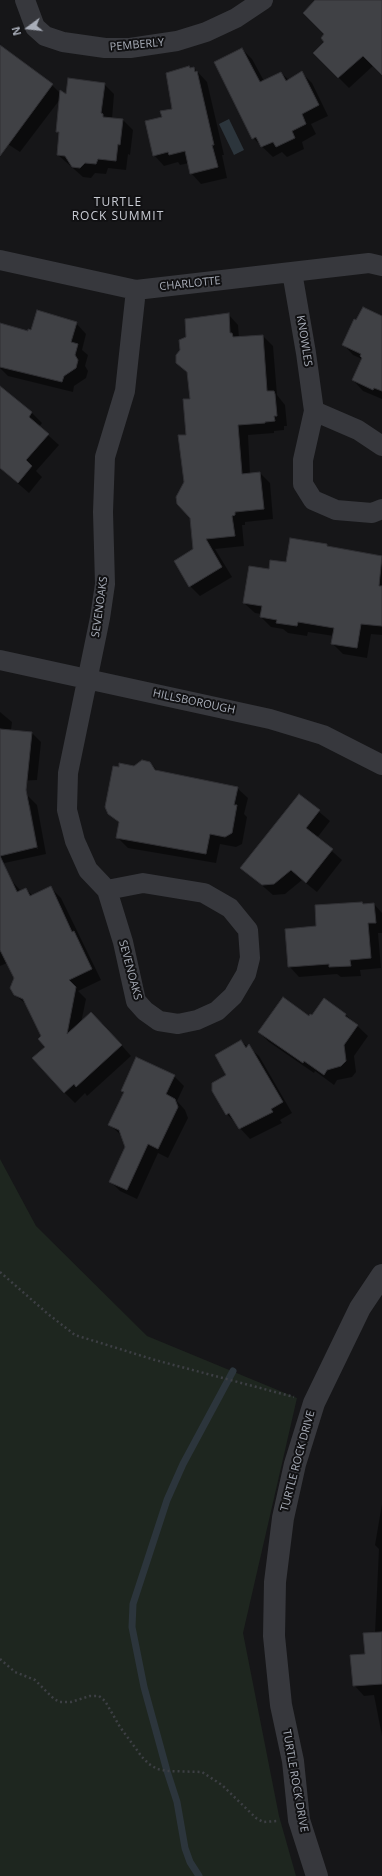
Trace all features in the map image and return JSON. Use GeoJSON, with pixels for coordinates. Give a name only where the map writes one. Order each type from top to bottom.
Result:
{"type":"FeatureCollection","features":[{"type":"Feature","properties":{"kind":"street","name":"PEMBERLY"},"geometry":{"type":"LineString","coordinates":[[25,0],[35,27],[45,36],[63,42],[105,48],[130,48],[177,41],[206,32],[236,18],[263,0]]}},
{"type":"Feature","properties":{"kind":"street","name":"CHARLOTTE"},"geometry":{"type":"LineString","coordinates":[[0,260],[136,290],[369,263],[382,266]]}},
{"type":"Feature","properties":{"kind":"street","name":"KNOWLES"},"geometry":{"type":"LineString","coordinates":[[292,272],[314,411],[303,460],[303,484],[313,500],[336,510],[372,513],[382,509]]}},
{"type":"Feature","properties":{"kind":"street","name":"SEVENOAKS"},"geometry":{"type":"LineString","coordinates":[[107,890],[143,883],[204,893],[230,908],[248,930],[250,958],[246,974],[232,996],[217,1011],[197,1020],[178,1024],[159,1021],[145,1011],[136,1001],[123,942],[107,890],[88,870],[75,841],[67,810],[68,773],[88,680],[105,584],[103,512],[105,457],[125,391],[136,290]]}},
{"type":"Feature","properties":{"kind":"street"},"geometry":{"type":"LineString","coordinates":[[314,411],[358,430],[382,446]]}},
{"type":"Feature","properties":{"kind":"street","name":"HILLSBOROUGH"},"geometry":{"type":"LineString","coordinates":[[0,660],[270,719],[323,736],[382,765]]}},
{"type":"Feature","properties":{"kind":"street","name":"TURTLE ROCK DRIVE"},"geometry":{"type":"LineString","coordinates":[[317,1876],[299,1820],[293,1761],[280,1698],[274,1636],[275,1582],[283,1518],[295,1464],[314,1403],[360,1308],[382,1275]]}},
{"type":"Feature","properties":{"kind":"path"},"geometry":{"type":"LineString","coordinates":[[0,1272],[48,1314],[75,1335],[155,1360],[314,1403]]}},
{"type":"Feature","properties":{"kind":"path"},"geometry":{"type":"LineString","coordinates":[[0,1659],[15,1672],[35,1680],[54,1699],[60,1702],[71,1702],[94,1695],[102,1698],[138,1753],[149,1764],[157,1769],[202,1772],[222,1785],[242,1806],[263,1822],[299,1820]]}},
{"type":"Feature","properties":{"kind":"shaded area"},"geometry":{"type":"Polygon","coordinates":[[[229,119],[244,150],[234,155],[219,124],[229,119]]]}},
{"type":"Feature","properties":{"kind":"shaded area"},"geometry":{"type":"Polygon","coordinates":[[[0,1159],[36,1226],[147,1336],[297,1398],[243,1633],[279,1816],[296,1876],[0,1876],[0,1159]]]}},
{"type":"Feature","properties":{"kind":"building"},"geometry":{"type":"Polygon","coordinates":[[[315,0],[382,0],[382,75],[363,56],[338,78],[313,53],[324,42],[321,38],[324,34],[303,13],[315,0]]]}},
{"type":"Feature","properties":{"kind":"building"},"geometry":{"type":"Polygon","coordinates":[[[0,45],[53,84],[0,156],[0,45]]]}},
{"type":"Feature","properties":{"kind":"building"},"geometry":{"type":"Polygon","coordinates":[[[242,48],[260,82],[281,72],[286,81],[302,71],[319,105],[302,114],[306,124],[292,131],[295,138],[276,147],[273,142],[261,147],[256,137],[252,139],[214,62],[242,48]]]}},
{"type":"Feature","properties":{"kind":"building"},"geometry":{"type":"Polygon","coordinates":[[[189,66],[190,68],[194,67],[195,72],[197,71],[218,167],[190,174],[185,151],[169,155],[168,152],[153,156],[145,121],[162,117],[160,111],[172,109],[166,73],[189,66]]]}},
{"type":"Feature","properties":{"kind":"building"},"geometry":{"type":"Polygon","coordinates":[[[68,78],[105,83],[101,113],[103,114],[103,117],[123,119],[120,145],[118,144],[116,161],[98,159],[96,164],[85,163],[80,168],[72,167],[65,156],[57,155],[59,132],[56,132],[60,90],[66,94],[68,78]]]}},
{"type":"Feature","properties":{"kind":"building"},"geometry":{"type":"Polygon","coordinates":[[[363,307],[382,316],[382,391],[374,388],[373,390],[352,380],[362,358],[360,356],[361,354],[342,345],[354,319],[356,320],[363,307]]]}},
{"type":"Feature","properties":{"kind":"building"},"geometry":{"type":"Polygon","coordinates":[[[37,310],[77,322],[71,342],[78,344],[75,355],[78,360],[76,368],[64,376],[62,382],[0,367],[0,323],[28,331],[28,329],[31,330],[37,310]]]}},
{"type":"Feature","properties":{"kind":"building"},"geometry":{"type":"Polygon","coordinates":[[[229,313],[230,333],[232,333],[233,337],[263,335],[267,391],[274,391],[275,394],[277,416],[274,416],[275,421],[238,425],[242,474],[260,472],[264,509],[235,512],[235,515],[232,516],[235,536],[206,539],[222,567],[189,587],[174,561],[193,549],[190,518],[177,504],[176,497],[184,482],[178,435],[186,435],[183,399],[190,399],[187,372],[176,363],[176,355],[180,350],[179,340],[186,337],[185,319],[229,313]]]}},
{"type":"Feature","properties":{"kind":"building"},"geometry":{"type":"Polygon","coordinates":[[[0,386],[32,412],[29,417],[49,434],[26,460],[32,466],[18,483],[0,468],[0,386]]]}},
{"type":"Feature","properties":{"kind":"building"},"geometry":{"type":"Polygon","coordinates":[[[290,538],[327,544],[327,546],[382,556],[379,586],[382,586],[382,626],[361,624],[357,648],[331,644],[334,628],[298,622],[297,626],[276,623],[277,620],[260,617],[262,606],[243,603],[249,566],[269,569],[270,560],[286,562],[290,538]]]}},
{"type":"Feature","properties":{"kind":"building"},"geometry":{"type":"Polygon","coordinates":[[[0,729],[32,732],[26,790],[37,847],[0,856],[0,729]]]}},
{"type":"Feature","properties":{"kind":"building"},"geometry":{"type":"Polygon","coordinates":[[[142,760],[150,762],[155,770],[238,787],[234,805],[237,805],[232,833],[225,837],[210,834],[206,854],[116,838],[119,822],[108,814],[105,807],[113,766],[119,767],[119,763],[134,766],[142,760]]]}},
{"type":"Feature","properties":{"kind":"building"},"geometry":{"type":"Polygon","coordinates":[[[299,794],[320,810],[306,828],[333,849],[306,883],[291,870],[274,884],[262,885],[240,868],[299,794]]]}},
{"type":"Feature","properties":{"kind":"building"},"geometry":{"type":"Polygon","coordinates":[[[0,856],[17,892],[26,888],[30,896],[51,886],[72,932],[74,931],[92,969],[69,980],[76,987],[67,1034],[91,1012],[122,1045],[76,1087],[74,1084],[64,1093],[32,1058],[45,1047],[38,1039],[41,1036],[23,999],[14,995],[10,988],[14,978],[0,950],[0,856]]]}},
{"type":"Feature","properties":{"kind":"building"},"geometry":{"type":"Polygon","coordinates":[[[362,902],[363,904],[374,903],[376,923],[368,923],[371,958],[350,960],[351,966],[329,967],[329,964],[288,967],[285,929],[316,926],[315,905],[362,902]]]}},
{"type":"Feature","properties":{"kind":"building"},"geometry":{"type":"Polygon","coordinates":[[[283,997],[309,1016],[310,1014],[312,1015],[324,998],[358,1025],[344,1045],[346,1061],[341,1066],[327,1070],[324,1075],[304,1061],[303,1063],[258,1032],[283,997]]]}},
{"type":"Feature","properties":{"kind":"building"},"geometry":{"type":"Polygon","coordinates":[[[241,1040],[246,1048],[249,1044],[283,1102],[271,1109],[273,1112],[239,1129],[229,1113],[226,1115],[212,1091],[212,1083],[226,1075],[215,1055],[241,1040]]]}},
{"type":"Feature","properties":{"kind":"building"},"geometry":{"type":"Polygon","coordinates":[[[136,1057],[175,1075],[166,1094],[175,1099],[178,1107],[158,1149],[148,1144],[127,1190],[109,1182],[125,1147],[119,1130],[108,1125],[124,1092],[121,1091],[136,1057]]]}},
{"type":"Feature","properties":{"kind":"building"},"geometry":{"type":"Polygon","coordinates":[[[382,1632],[382,1684],[353,1686],[350,1655],[365,1654],[363,1633],[382,1632]]]}},
{"type":"Feature","properties":{"kind":"waterway"},"geometry":{"type":"LineString","coordinates":[[199,1876],[190,1862],[185,1848],[177,1802],[144,1687],[132,1627],[133,1604],[167,1500],[183,1464],[233,1371]]}},
{"type":"Feature","properties":{"kind":"district","name":"TURTLE ROCK SUMMIT"},"geometry":{"type":"Point","coordinates":[118,210]}}]}
